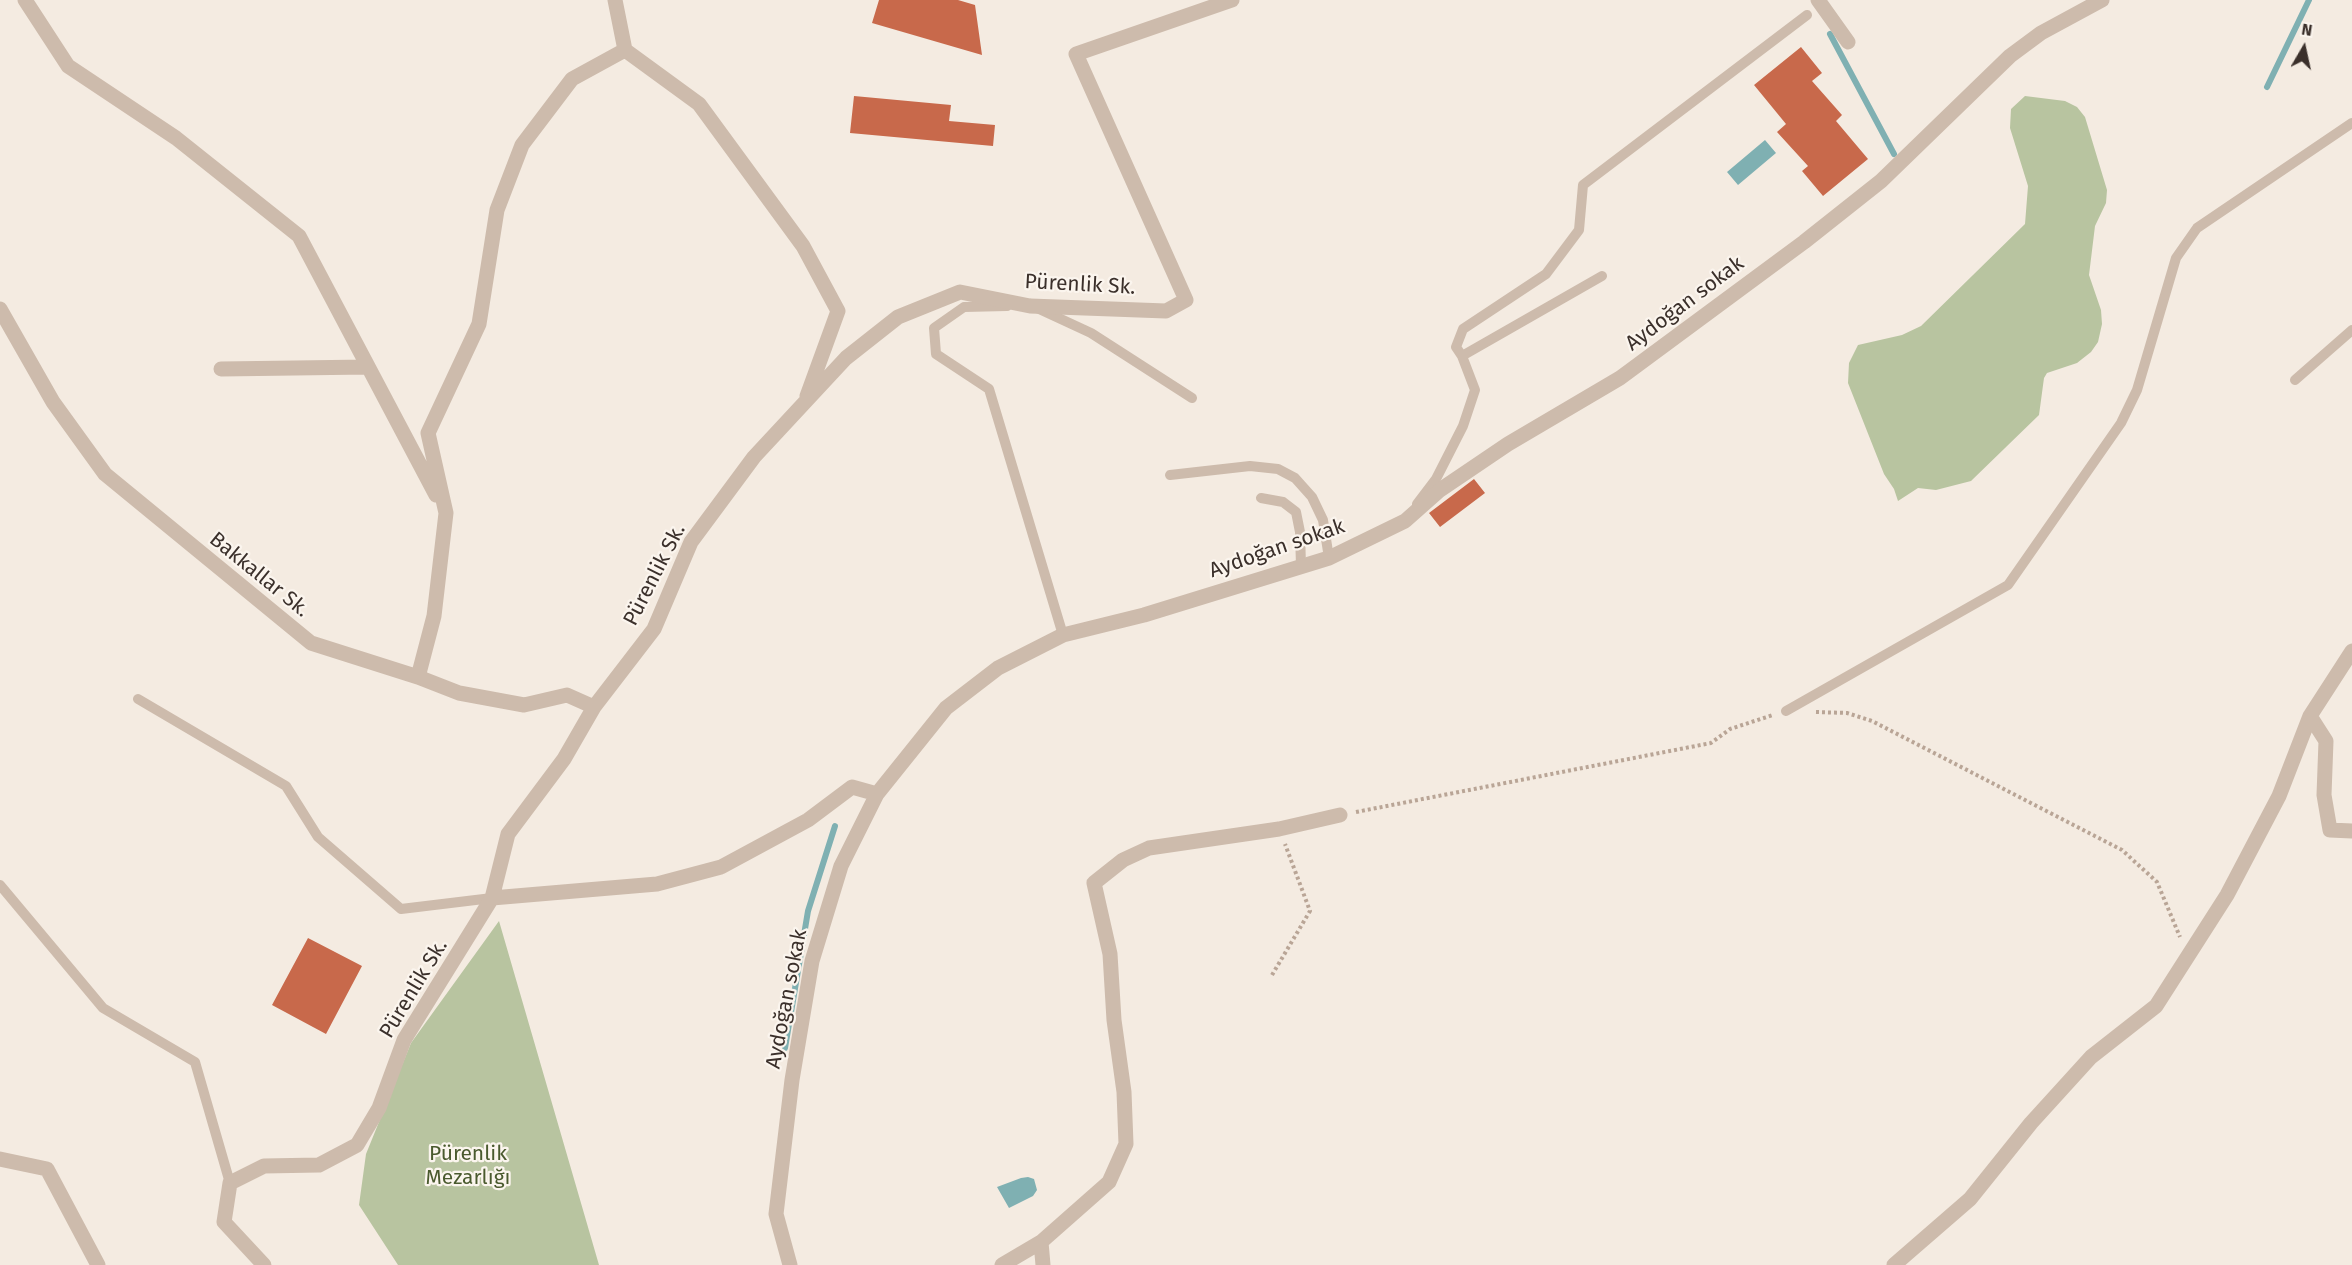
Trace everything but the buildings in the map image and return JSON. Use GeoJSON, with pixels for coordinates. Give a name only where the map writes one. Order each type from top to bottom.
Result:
{"type":"FeatureCollection","features":[{"type":"Feature","properties":{"kind":"street"},"geometry":{"type":"LineString","coordinates":[[25,0],[68,66],[176,138],[299,236],[446,513]]}},
{"type":"Feature","properties":{"kind":"street"},"geometry":{"type":"LineString","coordinates":[[615,0],[625,50],[699,104],[803,246],[838,311],[804,404]]}},
{"type":"Feature","properties":{"kind":"street","name":"Pürenlik Sk."},"geometry":{"type":"LineString","coordinates":[[230,1183],[264,1166],[318,1165],[357,1144],[379,1108],[404,1040],[492,898],[508,834],[564,759],[594,707],[654,629],[691,542],[754,457],[846,358],[897,317],[960,292],[1030,306],[1166,310],[1186,300],[1076,54],[1232,0]]}},
{"type":"Feature","properties":{"kind":"street"},"geometry":{"type":"LineString","coordinates":[[1818,0],[1848,42]]}},
{"type":"Feature","properties":{"kind":"street","name":"Aydoğan sokak"},"geometry":{"type":"LineString","coordinates":[[790,1265],[776,1214],[792,1080],[812,961],[841,866],[877,794],[945,708],[998,668],[1063,635],[1144,615],[1329,558],[1405,521],[1440,490],[1508,444],[1620,378],[1794,249],[1881,181],[2010,56],[2041,33],[2102,0]]}},
{"type":"Feature","properties":{"kind":"street"},"geometry":{"type":"LineString","coordinates":[[418,677],[434,616],[446,513],[428,434],[479,324],[497,210],[522,145],[572,79],[625,50]]}},
{"type":"Feature","properties":{"kind":"street","name":"Bakkallar Sk."},"geometry":{"type":"LineString","coordinates":[[0,309],[53,402],[105,474],[311,644],[418,677],[459,693],[525,705],[567,695],[594,707]]}},
{"type":"Feature","properties":{"kind":"street"},"geometry":{"type":"LineString","coordinates":[[221,369],[368,367]]}},
{"type":"Feature","properties":{"kind":"street"},"geometry":{"type":"LineString","coordinates":[[1894,1265],[1970,1199],[2031,1123],[2091,1057],[2156,1006],[2226,895],[2279,796],[2310,716],[2352,651]]}},
{"type":"Feature","properties":{"kind":"street"},"geometry":{"type":"LineString","coordinates":[[2310,716],[2326,741],[2324,795],[2330,830],[2352,831]]}},
{"type":"Feature","properties":{"kind":"street"},"geometry":{"type":"LineString","coordinates":[[492,898],[657,884],[721,867],[808,820],[852,787],[877,794]]}},
{"type":"Feature","properties":{"kind":"street"},"geometry":{"type":"LineString","coordinates":[[1002,1265],[1041,1242],[1109,1182],[1126,1144],[1124,1092],[1114,1020],[1110,954],[1094,883],[1123,860],[1149,848],[1279,829],[1340,815]]}},
{"type":"Feature","properties":{"kind":"street"},"geometry":{"type":"LineString","coordinates":[[0,1159],[47,1170],[98,1265]]}},
{"type":"Feature","properties":{"kind":"street"},"geometry":{"type":"LineString","coordinates":[[230,1183],[224,1222],[264,1265]]}},
{"type":"Feature","properties":{"kind":"street"},"geometry":{"type":"LineString","coordinates":[[1041,1242],[1043,1265]]}},
{"type":"Feature","properties":{"kind":"lane"},"geometry":{"type":"LineString","coordinates":[[1405,521],[1436,479],[1463,426],[1475,390],[1462,356],[1456,347],[1463,329],[1546,274],[1580,230],[1583,185],[1808,15]]}},
{"type":"Feature","properties":{"kind":"lane"},"geometry":{"type":"LineString","coordinates":[[1786,711],[2008,585],[2121,423],[2137,390],[2176,258],[2197,228],[2352,123]]}},
{"type":"Feature","properties":{"kind":"lane"},"geometry":{"type":"LineString","coordinates":[[1462,356],[1602,276]]}},
{"type":"Feature","properties":{"kind":"lane"},"geometry":{"type":"LineString","coordinates":[[1063,635],[989,389],[936,354],[934,328],[964,307],[1030,306],[1091,333],[1192,398]]}},
{"type":"Feature","properties":{"kind":"lane"},"geometry":{"type":"LineString","coordinates":[[2295,380],[2352,330]]}},
{"type":"Feature","properties":{"kind":"lane"},"geometry":{"type":"LineString","coordinates":[[1170,475],[1250,466],[1278,469],[1295,478],[1312,497],[1323,520],[1329,558]]}},
{"type":"Feature","properties":{"kind":"lane"},"geometry":{"type":"LineString","coordinates":[[1261,498],[1283,502],[1296,512],[1300,532],[1301,567]]}},
{"type":"Feature","properties":{"kind":"lane"},"geometry":{"type":"LineString","coordinates":[[138,699],[286,786],[318,837],[401,909],[492,898]]}},
{"type":"Feature","properties":{"kind":"lane"},"geometry":{"type":"LineString","coordinates":[[0,885],[103,1008],[195,1062],[230,1183]]}},
{"type":"Feature","properties":{"kind":"path"},"geometry":{"type":"LineString","coordinates":[[1340,815],[1710,743],[1730,729],[1786,711],[1847,713],[1872,721],[2121,850],[2157,882],[2188,958]]}},
{"type":"Feature","properties":{"kind":"path"},"geometry":{"type":"LineString","coordinates":[[1272,975],[1310,911],[1279,829]]}},
{"type":"Feature","properties":{"kind":"green space"},"geometry":{"type":"Polygon","coordinates":[[[2025,96],[2065,101],[2077,107],[2085,117],[2107,190],[2106,203],[2095,226],[2089,275],[2101,310],[2102,324],[2098,342],[2091,352],[2077,363],[2047,373],[2044,378],[2039,415],[1971,481],[1936,490],[1918,488],[1898,501],[1894,489],[1884,474],[1848,383],[1849,363],[1858,345],[1902,335],[1921,326],[2025,224],[2028,186],[2010,128],[2011,109],[2025,96]]]}},
{"type":"Feature","properties":{"kind":"green space","name":"Pürenlik Mezarlığı"},"geometry":{"type":"Polygon","coordinates":[[[499,921],[599,1265],[398,1265],[359,1205],[366,1154],[411,1043],[499,921]]]}},
{"type":"Feature","properties":{"kind":"water"},"geometry":{"type":"Polygon","coordinates":[[[1765,140],[1776,153],[1738,185],[1727,172],[1765,140]]]}},
{"type":"Feature","properties":{"kind":"water"},"geometry":{"type":"Polygon","coordinates":[[[1028,1177],[1034,1179],[1037,1190],[1033,1196],[1009,1208],[997,1187],[1028,1177]]]}},
{"type":"Feature","properties":{"kind":"waterway"},"geometry":{"type":"LineString","coordinates":[[2267,87],[2309,0]]}},
{"type":"Feature","properties":{"kind":"waterway"},"geometry":{"type":"LineString","coordinates":[[1830,34],[1894,154]]}},
{"type":"Feature","properties":{"kind":"waterway"},"geometry":{"type":"LineString","coordinates":[[785,1048],[808,911],[835,826]]}}]}
